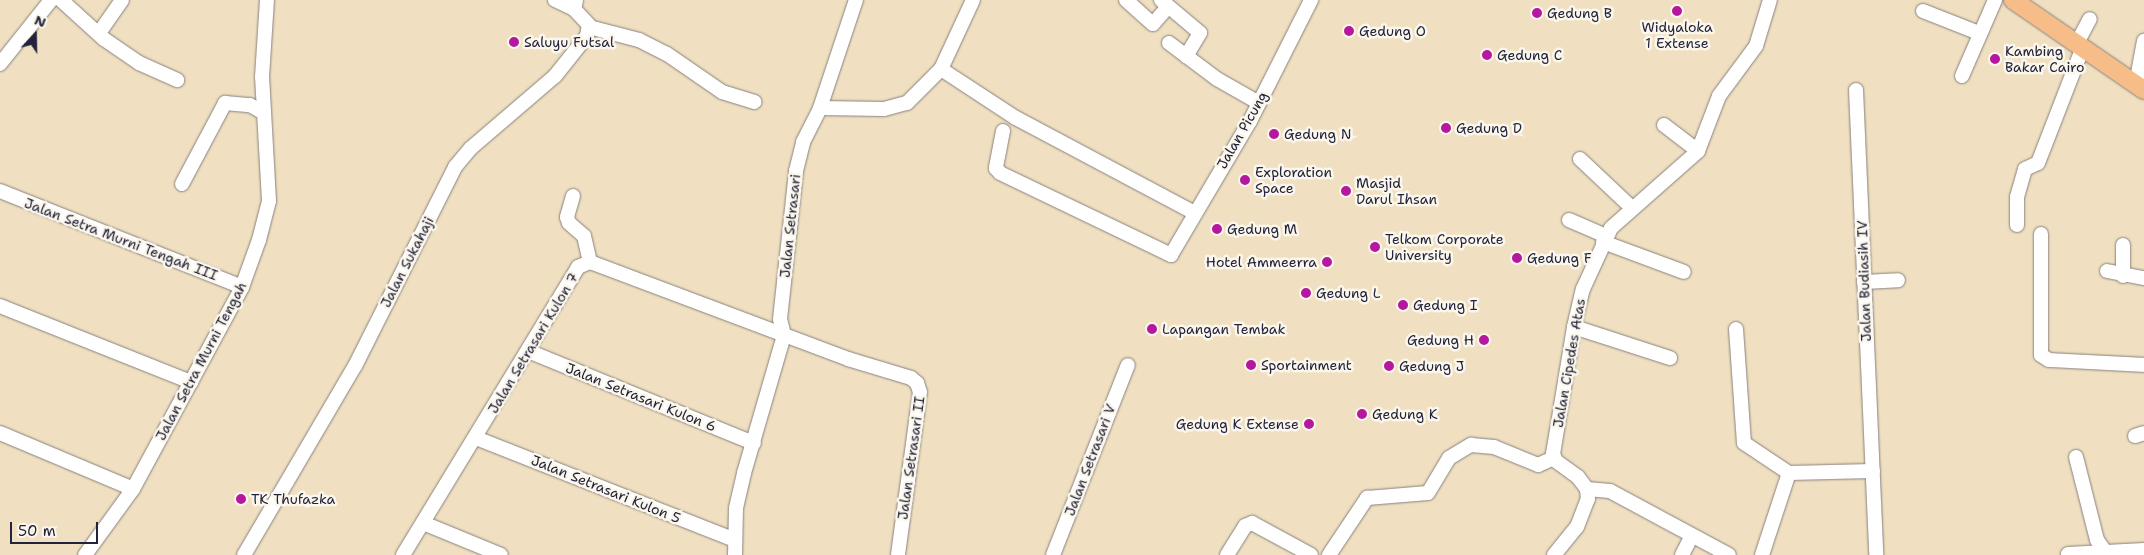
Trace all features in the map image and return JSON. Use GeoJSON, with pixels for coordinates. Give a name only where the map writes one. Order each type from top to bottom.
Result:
{"type":"FeatureCollection","features":[{"type":"Feature","properties":{"kind":"main road"},"geometry":{"type":"LineString","coordinates":[[2013,0],[2140,87]]}},
{"type":"Feature","properties":{"kind":"street"},"geometry":{"type":"LineString","coordinates":[[0,64],[51,0]]}},
{"type":"Feature","properties":{"kind":"street"},"geometry":{"type":"LineString","coordinates":[[61,0],[98,33],[139,63],[177,80]]}},
{"type":"Feature","properties":{"kind":"street"},"geometry":{"type":"LineString","coordinates":[[98,33],[122,0]]}},
{"type":"Feature","properties":{"kind":"street","name":"Jalan Setra Murni Tengah"},"geometry":{"type":"LineString","coordinates":[[84,555],[133,489],[242,287],[269,201],[262,112],[267,0]]}},
{"type":"Feature","properties":{"kind":"street"},"geometry":{"type":"LineString","coordinates":[[555,0],[575,4],[589,27],[638,40],[666,54],[722,92],[754,102]]}},
{"type":"Feature","properties":{"kind":"street","name":"Jalan Setrasari"},"geometry":{"type":"LineString","coordinates":[[735,555],[736,508],[784,335],[780,319],[796,171],[803,142],[820,108],[856,0]]}},
{"type":"Feature","properties":{"kind":"street"},"geometry":{"type":"LineString","coordinates":[[820,108],[884,109],[907,103],[941,69],[973,0]]}},
{"type":"Feature","properties":{"kind":"street"},"geometry":{"type":"LineString","coordinates":[[1126,0],[1153,24],[1164,4],[1200,33],[1186,56]]}},
{"type":"Feature","properties":{"kind":"street","name":"Jalan Picung"},"geometry":{"type":"LineString","coordinates":[[1003,131],[996,168],[1000,173],[1168,255],[1173,253],[1193,212],[1259,103],[1311,0]]}},
{"type":"Feature","properties":{"kind":"street","name":"Jalan Cipedes Atas"},"geometry":{"type":"LineString","coordinates":[[1554,458],[1574,327],[1583,289],[1604,239],[1632,208],[1698,151],[1719,96],[1756,46],[1770,0]]}},
{"type":"Feature","properties":{"kind":"street"},"geometry":{"type":"LineString","coordinates":[[1962,76],[1979,33],[1995,0]]}},
{"type":"Feature","properties":{"kind":"street"},"geometry":{"type":"LineString","coordinates":[[1923,11],[1979,33]]}},
{"type":"Feature","properties":{"kind":"street"},"geometry":{"type":"LineString","coordinates":[[2017,225],[2017,197],[2025,169],[2038,163],[2090,19]]}},
{"type":"Feature","properties":{"kind":"street","name":"Jalan Sukahaji"},"geometry":{"type":"LineString","coordinates":[[244,555],[355,366],[456,167],[471,148],[555,76],[579,48],[589,27]]}},
{"type":"Feature","properties":{"kind":"street"},"geometry":{"type":"LineString","coordinates":[[1169,43],[1259,103]]}},
{"type":"Feature","properties":{"kind":"street"},"geometry":{"type":"LineString","coordinates":[[2140,87],[2143,46]]}},
{"type":"Feature","properties":{"kind":"street"},"geometry":{"type":"LineString","coordinates":[[941,69],[1016,118],[1193,212]]}},
{"type":"Feature","properties":{"kind":"street","name":"Jalan Budiasih IV"},"geometry":{"type":"LineString","coordinates":[[1856,90],[1876,555]]}},
{"type":"Feature","properties":{"kind":"street"},"geometry":{"type":"LineString","coordinates":[[182,184],[225,103],[250,105],[262,112]]}},
{"type":"Feature","properties":{"kind":"street"},"geometry":{"type":"LineString","coordinates":[[1664,125],[1698,151]]}},
{"type":"Feature","properties":{"kind":"street"},"geometry":{"type":"LineString","coordinates":[[1580,159],[1632,208]]}},
{"type":"Feature","properties":{"kind":"street","name":"Jalan Setra Murni Tengah III"},"geometry":{"type":"LineString","coordinates":[[0,191],[242,287]]}},
{"type":"Feature","properties":{"kind":"street"},"geometry":{"type":"LineString","coordinates":[[573,196],[567,217],[569,223],[584,236],[590,262]]}},
{"type":"Feature","properties":{"kind":"street"},"geometry":{"type":"LineString","coordinates":[[1569,220],[1604,239],[1684,272]]}},
{"type":"Feature","properties":{"kind":"street"},"geometry":{"type":"LineString","coordinates":[[2041,234],[2038,342],[2041,355],[2049,360],[2144,365]]}},
{"type":"Feature","properties":{"kind":"street"},"geometry":{"type":"LineString","coordinates":[[2123,245],[2123,276]]}},
{"type":"Feature","properties":{"kind":"street","name":"Jalan Setrasari Kulon 7"},"geometry":{"type":"LineString","coordinates":[[403,555],[476,438],[578,267],[590,262],[784,335]]}},
{"type":"Feature","properties":{"kind":"street"},"geometry":{"type":"LineString","coordinates":[[2107,271],[2123,276],[2144,278]]}},
{"type":"Feature","properties":{"kind":"street"},"geometry":{"type":"LineString","coordinates":[[1864,282],[1898,280]]}},
{"type":"Feature","properties":{"kind":"street"},"geometry":{"type":"LineString","coordinates":[[0,306],[191,382]]}},
{"type":"Feature","properties":{"kind":"street"},"geometry":{"type":"LineString","coordinates":[[1574,327],[1670,358]]}},
{"type":"Feature","properties":{"kind":"street"},"geometry":{"type":"LineString","coordinates":[[1736,329],[1744,443],[1789,473],[1873,471]]}},
{"type":"Feature","properties":{"kind":"street","name":"Jalan Setrasari II"},"geometry":{"type":"LineString","coordinates":[[784,335],[911,378],[917,383],[920,392],[898,555]]}},
{"type":"Feature","properties":{"kind":"street","name":"Jalan Setrasari Kulon 6"},"geometry":{"type":"LineString","coordinates":[[528,352],[754,443]]}},
{"type":"Feature","properties":{"kind":"street","name":"Jalan Setrasari V"},"geometry":{"type":"LineString","coordinates":[[1053,555],[1128,366]]}},
{"type":"Feature","properties":{"kind":"street"},"geometry":{"type":"LineString","coordinates":[[0,432],[133,489]]}},
{"type":"Feature","properties":{"kind":"street","name":"Jalan Setrasari Kulon 5"},"geometry":{"type":"LineString","coordinates":[[476,438],[735,540]]}},
{"type":"Feature","properties":{"kind":"street"},"geometry":{"type":"LineString","coordinates":[[1329,555],[1367,498],[1428,493],[1450,458],[1471,445],[1494,447],[1538,465],[1554,458],[1587,489],[1610,491],[1729,555]]}},
{"type":"Feature","properties":{"kind":"street"},"geometry":{"type":"LineString","coordinates":[[2076,457],[2097,540],[2104,550]]}},
{"type":"Feature","properties":{"kind":"street"},"geometry":{"type":"LineString","coordinates":[[1762,555],[1789,473]]}},
{"type":"Feature","properties":{"kind":"street"},"geometry":{"type":"LineString","coordinates":[[1554,555],[1584,515],[1588,499],[1587,489]]}},
{"type":"Feature","properties":{"kind":"street"},"geometry":{"type":"LineString","coordinates":[[423,523],[501,555]]}},
{"type":"Feature","properties":{"kind":"street"},"geometry":{"type":"LineString","coordinates":[[1228,555],[1245,526],[1252,523],[1311,555]]}},
{"type":"Feature","properties":{"kind":"street"},"geometry":{"type":"LineString","coordinates":[[1682,555],[1691,536]]}},
{"type":"Feature","properties":{"kind":"street"},"geometry":{"type":"LineString","coordinates":[[2068,554],[2104,550],[2136,552]]}},
{"type":"Feature","properties":{"kind":"place","name":"Widyaloka 1 Extense"},"geometry":{"type":"Point","coordinates":[1677,11]}},
{"type":"Feature","properties":{"kind":"place","name":"Gedung B"},"geometry":{"type":"Point","coordinates":[1537,13]}},
{"type":"Feature","properties":{"kind":"place","name":"Gedung O"},"geometry":{"type":"Point","coordinates":[1349,31]}},
{"type":"Feature","properties":{"kind":"place","name":"Saluyu Futsal"},"geometry":{"type":"Point","coordinates":[514,42]}},
{"type":"Feature","properties":{"kind":"place","name":"Gedung C"},"geometry":{"type":"Point","coordinates":[1487,55]}},
{"type":"Feature","properties":{"kind":"place","name":"Kambing Bakar Cairo"},"geometry":{"type":"Point","coordinates":[1995,59]}},
{"type":"Feature","properties":{"kind":"place","name":"Gedung D"},"geometry":{"type":"Point","coordinates":[1446,128]}},
{"type":"Feature","properties":{"kind":"place","name":"Gedung N"},"geometry":{"type":"Point","coordinates":[1274,134]}},
{"type":"Feature","properties":{"kind":"place","name":"Exploration Space"},"geometry":{"type":"Point","coordinates":[1245,180]}},
{"type":"Feature","properties":{"kind":"place","name":"Masjid Darul Ihsan"},"geometry":{"type":"Point","coordinates":[1346,191]}},
{"type":"Feature","properties":{"kind":"place","name":"Gedung M"},"geometry":{"type":"Point","coordinates":[1217,229]}},
{"type":"Feature","properties":{"kind":"place","name":"Telkom Corporate University"},"geometry":{"type":"Point","coordinates":[1375,247]}},
{"type":"Feature","properties":{"kind":"place","name":"Gedung F"},"geometry":{"type":"Point","coordinates":[1517,258]}},
{"type":"Feature","properties":{"kind":"place","name":"Hotel Ammeerra"},"geometry":{"type":"Point","coordinates":[1327,262]}},
{"type":"Feature","properties":{"kind":"place","name":"Gedung L"},"geometry":{"type":"Point","coordinates":[1306,293]}},
{"type":"Feature","properties":{"kind":"place","name":"Gedung I"},"geometry":{"type":"Point","coordinates":[1403,305]}},
{"type":"Feature","properties":{"kind":"place","name":"Lapangan Tembak"},"geometry":{"type":"Point","coordinates":[1152,329]}},
{"type":"Feature","properties":{"kind":"place","name":"Gedung H"},"geometry":{"type":"Point","coordinates":[1484,340]}},
{"type":"Feature","properties":{"kind":"place","name":"Sportainment"},"geometry":{"type":"Point","coordinates":[1251,365]}},
{"type":"Feature","properties":{"kind":"place","name":"Gedung J"},"geometry":{"type":"Point","coordinates":[1389,366]}},
{"type":"Feature","properties":{"kind":"place","name":"Gedung K"},"geometry":{"type":"Point","coordinates":[1362,414]}},
{"type":"Feature","properties":{"kind":"place","name":"Gedung K Extense"},"geometry":{"type":"Point","coordinates":[1309,424]}},
{"type":"Feature","properties":{"kind":"place","name":"TK Thufazka"},"geometry":{"type":"Point","coordinates":[241,499]}}]}
